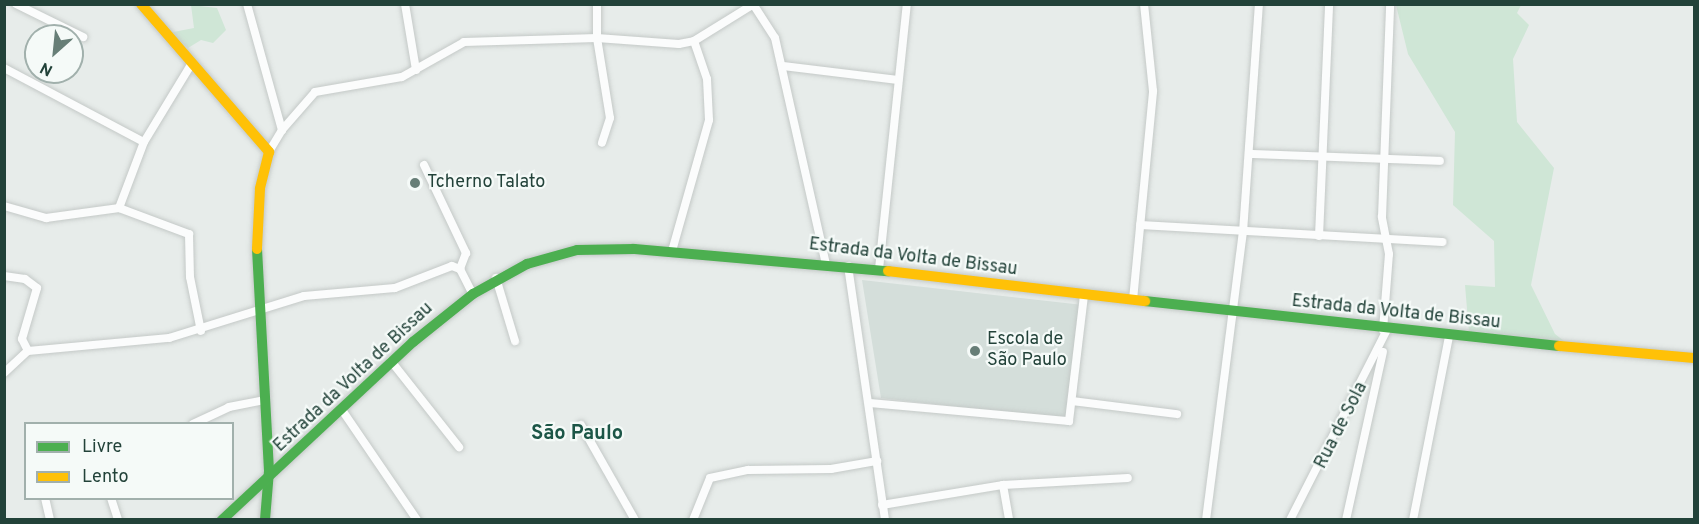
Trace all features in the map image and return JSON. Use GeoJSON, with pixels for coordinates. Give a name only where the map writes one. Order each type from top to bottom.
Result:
{"type":"FeatureCollection","features":[{"type":"Feature","properties":{"kind":"main road"},"geometry":{"type":"LineString","coordinates":[[141,4],[269,152],[260,189],[258,244],[264,309],[269,479],[265,519]]}},
{"type":"Feature","properties":{"kind":"main road","name":"Estrada da Volta de Bissau"},"geometry":{"type":"LineString","coordinates":[[222,519],[269,479],[391,361],[473,294],[496,278],[577,250],[672,251],[848,266],[1449,337],[1695,358]]}},
{"type":"Feature","properties":{"kind":"street"},"geometry":{"type":"LineString","coordinates":[[16,4],[57,24]]}},
{"type":"Feature","properties":{"kind":"street"},"geometry":{"type":"LineString","coordinates":[[248,4],[282,130]]}},
{"type":"Feature","properties":{"kind":"street"},"geometry":{"type":"LineString","coordinates":[[405,4],[416,70]]}},
{"type":"Feature","properties":{"kind":"street"},"geometry":{"type":"LineString","coordinates":[[597,4],[597,38],[610,118],[602,143]]}},
{"type":"Feature","properties":{"kind":"street"},"geometry":{"type":"LineString","coordinates":[[879,269],[907,4]]}},
{"type":"Feature","properties":{"kind":"street"},"geometry":{"type":"LineString","coordinates":[[1133,300],[1153,91],[1144,4]]}},
{"type":"Feature","properties":{"kind":"street"},"geometry":{"type":"LineString","coordinates":[[1206,519],[1243,232],[1259,4]]}},
{"type":"Feature","properties":{"kind":"street"},"geometry":{"type":"LineString","coordinates":[[1319,236],[1329,4]]}},
{"type":"Feature","properties":{"kind":"street","name":"Rua de Sola"},"geometry":{"type":"LineString","coordinates":[[1290,519],[1384,344],[1387,242],[1382,217],[1387,157],[1390,4]]}},
{"type":"Feature","properties":{"kind":"street"},"geometry":{"type":"LineString","coordinates":[[269,152],[282,130],[315,92],[416,70],[474,40],[597,38],[694,41],[754,5],[771,28],[783,66],[826,264]]}},
{"type":"Feature","properties":{"kind":"street"},"geometry":{"type":"LineString","coordinates":[[672,251],[709,120],[707,79],[694,41]]}},
{"type":"Feature","properties":{"kind":"street"},"geometry":{"type":"LineString","coordinates":[[119,208],[144,142],[192,63]]}},
{"type":"Feature","properties":{"kind":"street"},"geometry":{"type":"LineString","coordinates":[[783,66],[898,80]]}},
{"type":"Feature","properties":{"kind":"street"},"geometry":{"type":"LineString","coordinates":[[4,68],[144,142]]}},
{"type":"Feature","properties":{"kind":"street"},"geometry":{"type":"LineString","coordinates":[[1250,154],[1387,157],[1440,162]]}},
{"type":"Feature","properties":{"kind":"street"},"geometry":{"type":"LineString","coordinates":[[424,165],[466,253],[460,269]]}},
{"type":"Feature","properties":{"kind":"street"},"geometry":{"type":"LineString","coordinates":[[4,206],[46,218],[119,208],[189,234],[190,277],[201,331]]}},
{"type":"Feature","properties":{"kind":"street"},"geometry":{"type":"LineString","coordinates":[[1140,225],[1387,242],[1443,242]]}},
{"type":"Feature","properties":{"kind":"street"},"geometry":{"type":"LineString","coordinates":[[4,373],[28,351],[201,331],[264,309],[332,292],[395,288],[452,266],[460,269],[473,294]]}},
{"type":"Feature","properties":{"kind":"street"},"geometry":{"type":"LineString","coordinates":[[848,266],[885,519]]}},
{"type":"Feature","properties":{"kind":"street"},"geometry":{"type":"LineString","coordinates":[[4,276],[25,279],[36,288],[22,339],[28,351]]}},
{"type":"Feature","properties":{"kind":"street"},"geometry":{"type":"LineString","coordinates":[[496,278],[515,341]]}},
{"type":"Feature","properties":{"kind":"street"},"geometry":{"type":"LineString","coordinates":[[870,404],[1069,422],[1084,295]]}},
{"type":"Feature","properties":{"kind":"street"},"geometry":{"type":"LineString","coordinates":[[1413,519],[1449,337]]}},
{"type":"Feature","properties":{"kind":"street"},"geometry":{"type":"LineString","coordinates":[[1346,519],[1384,344]]}},
{"type":"Feature","properties":{"kind":"street"},"geometry":{"type":"LineString","coordinates":[[391,361],[459,447]]}},
{"type":"Feature","properties":{"kind":"street"},"geometry":{"type":"LineString","coordinates":[[195,422],[229,407],[265,400]]}},
{"type":"Feature","properties":{"kind":"street"},"geometry":{"type":"LineString","coordinates":[[1072,400],[1177,414]]}},
{"type":"Feature","properties":{"kind":"street"},"geometry":{"type":"LineString","coordinates":[[342,410],[417,519]]}},
{"type":"Feature","properties":{"kind":"street"},"geometry":{"type":"LineString","coordinates":[[581,425],[635,519]]}},
{"type":"Feature","properties":{"kind":"street"},"geometry":{"type":"LineString","coordinates":[[693,519],[710,478],[748,470],[831,469],[877,461]]}},
{"type":"Feature","properties":{"kind":"street"},"geometry":{"type":"LineString","coordinates":[[882,505],[1003,485],[1128,478]]}},
{"type":"Feature","properties":{"kind":"street"},"geometry":{"type":"LineString","coordinates":[[1003,485],[1009,519]]}},
{"type":"Feature","properties":{"kind":"street"},"geometry":{"type":"LineString","coordinates":[[45,500],[50,519]]}},
{"type":"Feature","properties":{"kind":"street"},"geometry":{"type":"LineString","coordinates":[[112,500],[118,519]]}},
{"type":"Feature","properties":{"kind":"shaded area","name":"Escola de São Paulo"},"geometry":{"type":"Polygon","coordinates":[[[862,280],[1083,305],[1065,419],[881,398],[862,280]]]}},
{"type":"Feature","properties":{"kind":"green space"},"geometry":{"type":"Polygon","coordinates":[[[191,5],[217,8],[226,30],[213,43],[201,40],[188,48],[168,33],[194,28],[191,5]]]}},
{"type":"Feature","properties":{"kind":"green space"},"geometry":{"type":"Polygon","coordinates":[[[1396,5],[1521,5],[1517,13],[1529,25],[1513,59],[1517,122],[1554,168],[1531,285],[1555,334],[1568,344],[1469,333],[1465,285],[1495,287],[1494,241],[1453,205],[1455,132],[1408,54],[1396,5]]]}},
{"type":"Feature","properties":{"kind":"traffic: fast"},"geometry":{"type":"LineString","coordinates":[[257,249],[269,471],[265,520]]}},
{"type":"Feature","properties":{"kind":"traffic: fast"},"geometry":{"type":"LineString","coordinates":[[222,520],[413,342],[473,294],[527,264],[577,250],[634,249],[888,271]]}},
{"type":"Feature","properties":{"kind":"traffic: fast"},"geometry":{"type":"LineString","coordinates":[[1145,301],[1559,346]]}},
{"type":"Feature","properties":{"kind":"traffic: slow"},"geometry":{"type":"LineString","coordinates":[[141,4],[269,152],[260,189],[257,249]]}},
{"type":"Feature","properties":{"kind":"traffic: slow"},"geometry":{"type":"LineString","coordinates":[[888,271],[1145,301]]}},
{"type":"Feature","properties":{"kind":"traffic: slow"},"geometry":{"type":"LineString","coordinates":[[1559,346],[1694,358]]}},
{"type":"Feature","properties":{"kind":"place","name":"Tcherno Talato"},"geometry":{"type":"Point","coordinates":[415,183]}},
{"type":"Feature","properties":{"kind":"place","name":"Escola de São Paulo"},"geometry":{"type":"Point","coordinates":[975,351]}},
{"type":"Feature","properties":{"kind":"district","name":"São Paulo"},"geometry":{"type":"Point","coordinates":[577,434]}}]}
